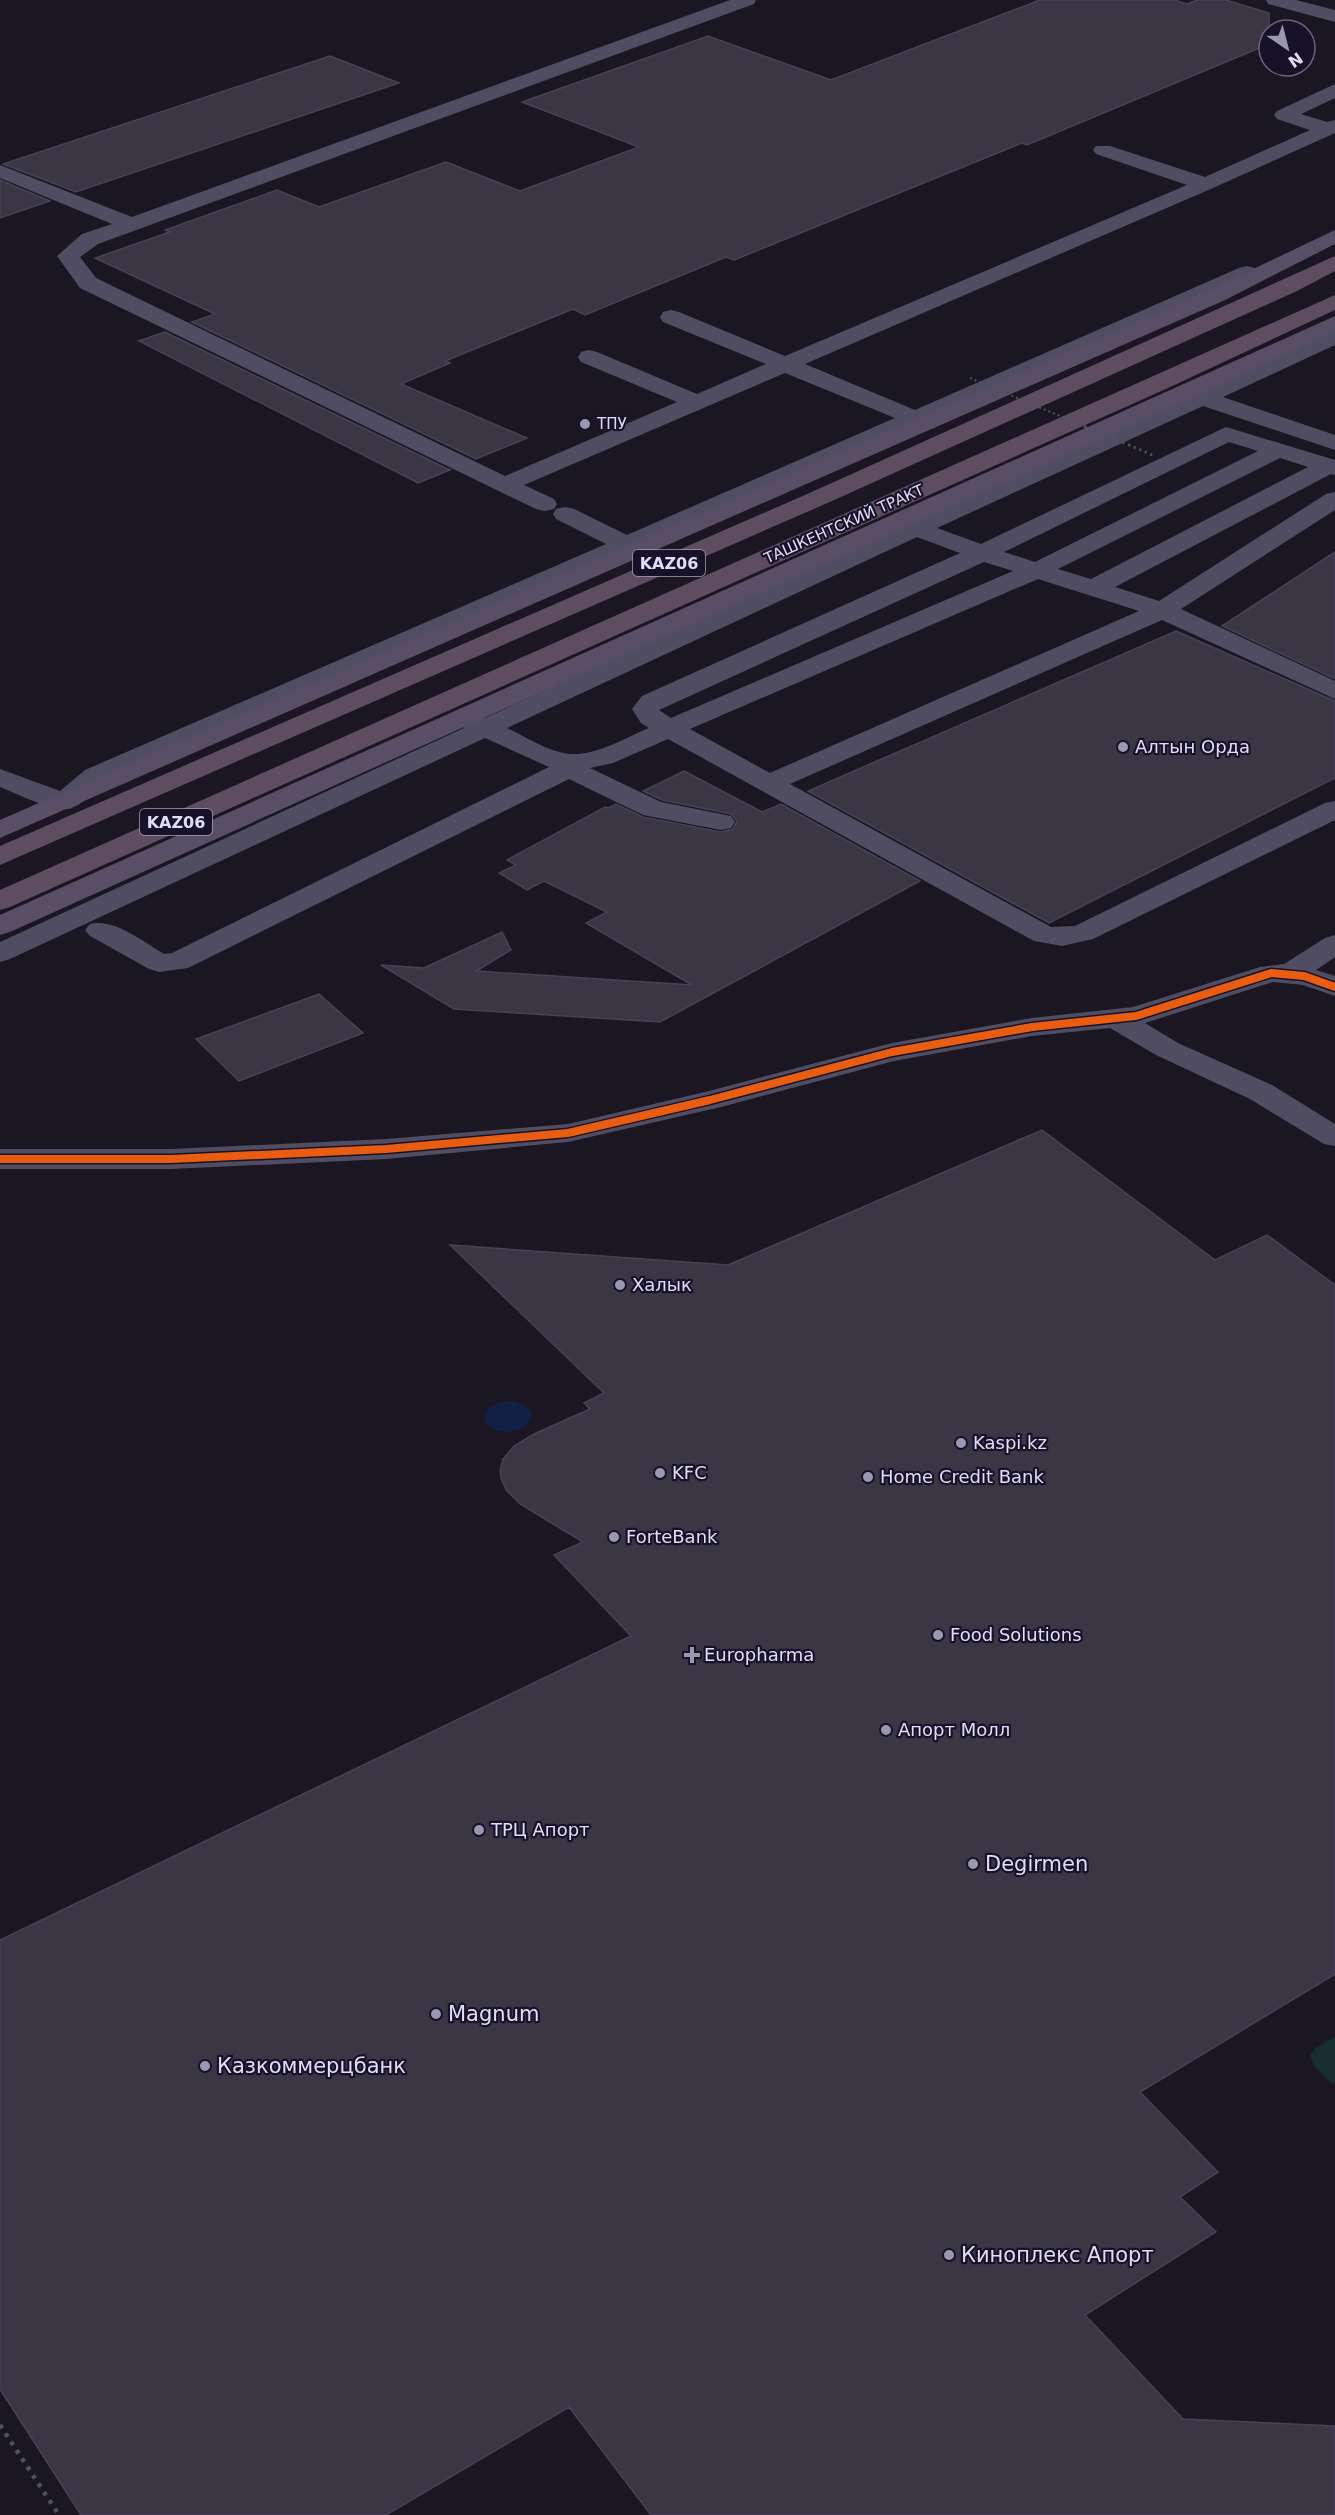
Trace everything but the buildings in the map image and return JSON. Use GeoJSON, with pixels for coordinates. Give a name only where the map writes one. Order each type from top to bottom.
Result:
{"type":"FeatureCollection","features":[{"type":"Feature","properties":{"kind":"highway","name":"KАZ06"},"geometry":{"type":"LineString","coordinates":[[0,856],[834,491],[1289,286],[1335,262]]}},
{"type":"Feature","properties":{"kind":"highway","name":"ТАШКЕНТСКИЙ ТРАКТ"},"geometry":{"type":"LineString","coordinates":[[0,901],[1149,388],[1335,302]]}},
{"type":"Feature","properties":{"kind":"main road"},"geometry":{"type":"LineString","coordinates":[[0,830],[633,547],[1215,296],[1335,236]]}},
{"type":"Feature","properties":{"kind":"main road"},"geometry":{"type":"LineString","coordinates":[[1195,395],[1335,323]]}},
{"type":"Feature","properties":{"kind":"main road"},"geometry":{"type":"LineString","coordinates":[[0,926],[475,722]]}},
{"type":"Feature","properties":{"kind":"main road"},"geometry":{"type":"LineString","coordinates":[[0,821],[54,806]]}},
{"type":"Feature","properties":{"kind":"street"},"geometry":{"type":"LineString","coordinates":[[633,547],[88,282],[68,256],[90,239],[747,0]]}},
{"type":"Feature","properties":{"kind":"street"},"geometry":{"type":"LineString","coordinates":[[1275,0],[1335,16]]}},
{"type":"Feature","properties":{"kind":"street"},"geometry":{"type":"LineString","coordinates":[[1331,128],[1284,115],[1335,90]]}},
{"type":"Feature","properties":{"kind":"street"},"geometry":{"type":"LineString","coordinates":[[506,484],[1206,184],[1331,128]]}},
{"type":"Feature","properties":{"kind":"street"},"geometry":{"type":"LineString","coordinates":[[1103,150],[1206,184]]}},
{"type":"Feature","properties":{"kind":"street"},"geometry":{"type":"LineString","coordinates":[[0,171],[131,224]]}},
{"type":"Feature","properties":{"kind":"street"},"geometry":{"type":"LineString","coordinates":[[671,317],[922,421]]}},
{"type":"Feature","properties":{"kind":"street"},"geometry":{"type":"LineString","coordinates":[[0,953],[475,722],[1195,395],[1335,337]]}},
{"type":"Feature","properties":{"kind":"street"},"geometry":{"type":"LineString","coordinates":[[589,357],[696,402]]}},
{"type":"Feature","properties":{"kind":"street"},"geometry":{"type":"LineString","coordinates":[[1195,395],[1333,459]]}},
{"type":"Feature","properties":{"kind":"street"},"geometry":{"type":"LineString","coordinates":[[1333,459],[1278,450],[1226,435],[982,553],[651,702],[645,709],[650,717],[670,729],[1044,935],[1062,937],[1083,933],[1335,809]]}},
{"type":"Feature","properties":{"kind":"street"},"geometry":{"type":"LineString","coordinates":[[99,930],[159,963],[178,962],[574,765],[603,757],[670,729],[1037,570],[1278,450]]}},
{"type":"Feature","properties":{"kind":"street"},"geometry":{"type":"LineString","coordinates":[[1093,588],[1333,459]]}},
{"type":"Feature","properties":{"kind":"street"},"geometry":{"type":"LineString","coordinates":[[769,783],[1162,610],[1335,499]]}},
{"type":"Feature","properties":{"kind":"street"},"geometry":{"type":"LineString","coordinates":[[907,525],[982,553],[1162,610],[1335,691]]}},
{"type":"Feature","properties":{"kind":"street"},"geometry":{"type":"LineString","coordinates":[[643,646],[706,677],[749,694]]}},
{"type":"Feature","properties":{"kind":"street"},"geometry":{"type":"LineString","coordinates":[[475,722],[554,760],[574,765],[653,809],[721,822]]}},
{"type":"Feature","properties":{"kind":"street"},"geometry":{"type":"LineString","coordinates":[[0,777],[54,806]]}},
{"type":"Feature","properties":{"kind":"street"},"geometry":{"type":"LineString","coordinates":[[1292,973],[1335,944]]}},
{"type":"Feature","properties":{"kind":"street"},"geometry":{"type":"LineString","coordinates":[[0,1159],[195,1158],[386,1149],[568,1133],[710,1100],[892,1052],[1032,1027],[1136,1016],[1271,973],[1292,973],[1316,977],[1335,987]]}},
{"type":"Feature","properties":{"kind":"street"},"geometry":{"type":"LineString","coordinates":[[1117,1019],[1167,1049],[1261,1092],[1335,1137]]}},
{"type":"Feature","properties":{"kind":"path"},"geometry":{"type":"LineString","coordinates":[[970,378],[1155,456]]}},
{"type":"Feature","properties":{"kind":"path"},"geometry":{"type":"LineString","coordinates":[[0,2425],[59,2515]]}},
{"type":"Feature","properties":{"kind":"green space"},"geometry":{"type":"Polygon","coordinates":[[[1335,2037],[1335,2082],[1332,2084],[1315,2067],[1310,2056],[1316,2048],[1335,2037]]]}},
{"type":"Feature","properties":{"kind":"water"},"geometry":{"type":"Polygon","coordinates":[[[511,1401],[524,1405],[532,1415],[524,1427],[506,1432],[487,1424],[486,1413],[491,1406],[511,1401]]]}},
{"type":"Feature","properties":{"kind":"cycle path"},"geometry":{"type":"LineString","coordinates":[[0,1159],[171,1159],[386,1149],[568,1133],[710,1100],[892,1052],[1032,1027],[1136,1016],[1271,973],[1304,976],[1335,987]]}},
{"type":"Feature","properties":{"kind":"place","name":"ТПУ"},"geometry":{"type":"Point","coordinates":[585,424]}},
{"type":"Feature","properties":{"kind":"place","name":"Алтын Орда"},"geometry":{"type":"Point","coordinates":[1123,747]}},
{"type":"Feature","properties":{"kind":"place","name":"Халык"},"geometry":{"type":"Point","coordinates":[620,1285]}},
{"type":"Feature","properties":{"kind":"place","name":"Kaspi.kz"},"geometry":{"type":"Point","coordinates":[961,1443]}},
{"type":"Feature","properties":{"kind":"place","name":"KFC"},"geometry":{"type":"Point","coordinates":[660,1473]}},
{"type":"Feature","properties":{"kind":"place","name":"Home Credit Bank"},"geometry":{"type":"Point","coordinates":[868,1477]}},
{"type":"Feature","properties":{"kind":"place","name":"ForteBank"},"geometry":{"type":"Point","coordinates":[614,1537]}},
{"type":"Feature","properties":{"kind":"place","name":"Food Solutions"},"geometry":{"type":"Point","coordinates":[938,1635]}},
{"type":"Feature","properties":{"kind":"place","name":"Europharma"},"geometry":{"type":"Point","coordinates":[692,1655]}},
{"type":"Feature","properties":{"kind":"place","name":"Апорт Молл"},"geometry":{"type":"Point","coordinates":[886,1730]}},
{"type":"Feature","properties":{"kind":"place","name":"ТРЦ Апорт"},"geometry":{"type":"Point","coordinates":[479,1830]}},
{"type":"Feature","properties":{"kind":"place","name":"Degirmen"},"geometry":{"type":"Point","coordinates":[973,1864]}},
{"type":"Feature","properties":{"kind":"place","name":"Magnum"},"geometry":{"type":"Point","coordinates":[436,2014]}},
{"type":"Feature","properties":{"kind":"place","name":"Казкоммерцбанк"},"geometry":{"type":"Point","coordinates":[205,2066]}},
{"type":"Feature","properties":{"kind":"place","name":"Киноплекс Апорт"},"geometry":{"type":"Point","coordinates":[949,2255]}}]}
